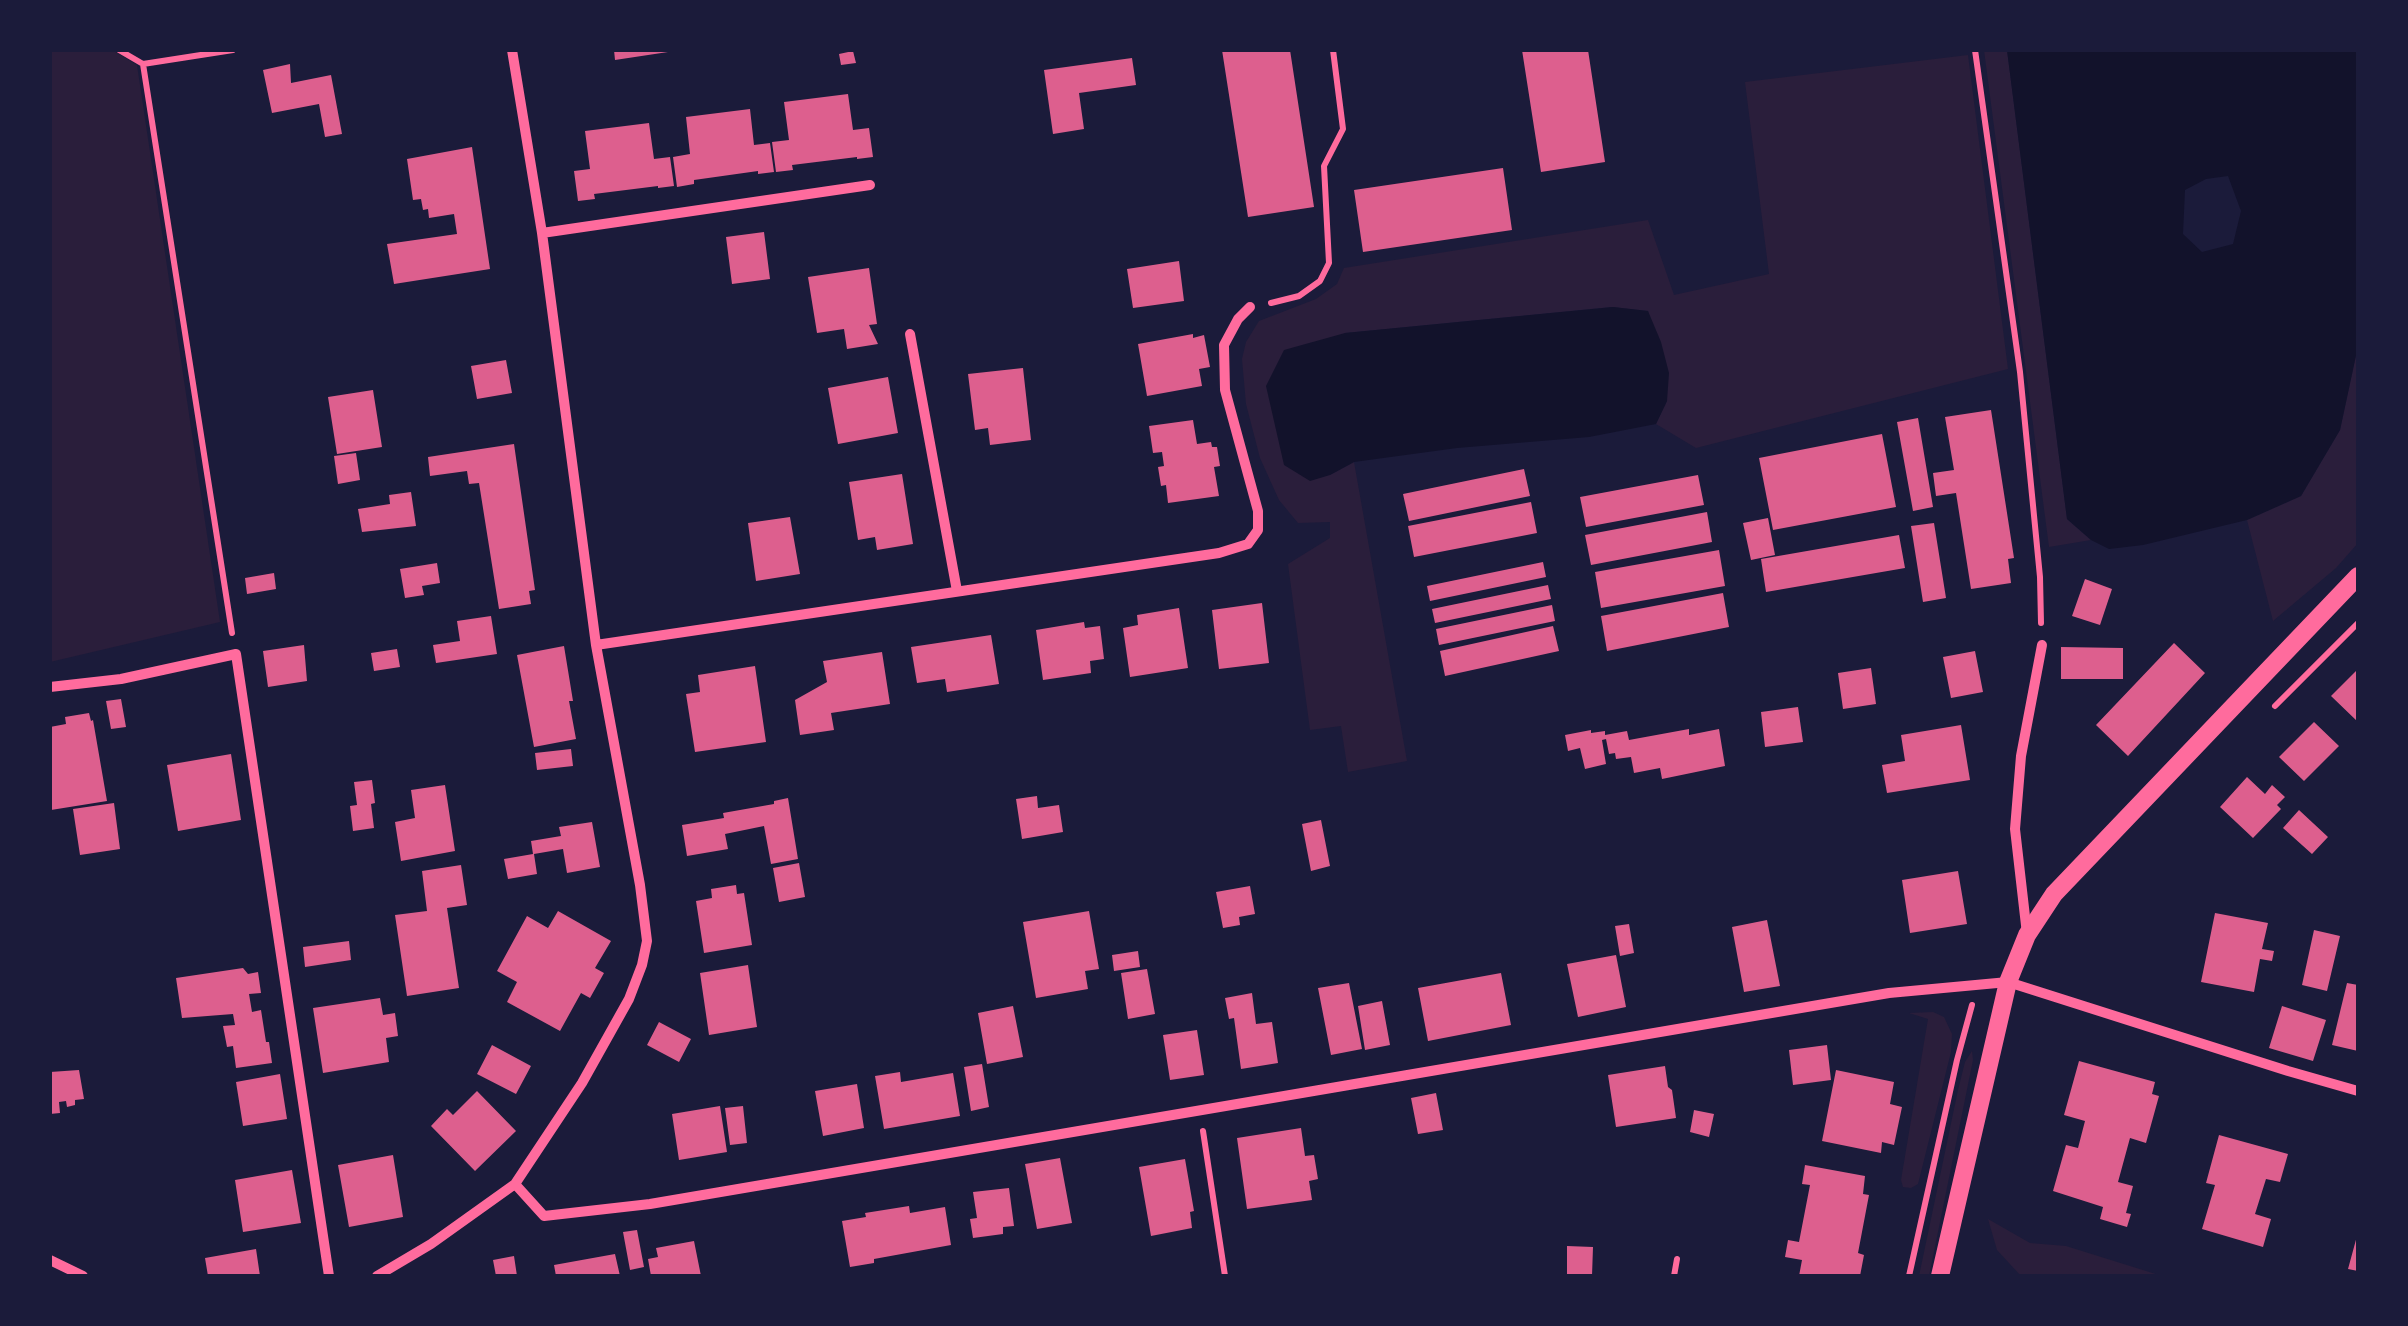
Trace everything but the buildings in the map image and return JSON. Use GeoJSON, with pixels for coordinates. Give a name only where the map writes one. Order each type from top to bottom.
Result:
{"type":"FeatureCollection","features":[{"type":"Feature","properties":{"kind":"street"},"geometry":{"type":"LineString","coordinates":[[377,1276],[431,1244],[515,1184],[582,1084],[629,999],[647,941],[596,645],[542,233],[512,50]]}},
{"type":"Feature","properties":{"kind":"street"},"geometry":{"type":"LineString","coordinates":[[542,233],[870,185]]}},
{"type":"Feature","properties":{"kind":"street"},"geometry":{"type":"LineString","coordinates":[[596,645],[1219,553],[1248,544],[1258,530],[1258,511],[1225,390],[1224,345],[1238,318],[1250,307]]}},
{"type":"Feature","properties":{"kind":"street"},"geometry":{"type":"LineString","coordinates":[[910,334],[957,591]]}},
{"type":"Feature","properties":{"kind":"street"},"geometry":{"type":"LineString","coordinates":[[1940,1276],[2008,982],[2028,936],[2054,894],[2358,576]]}},
{"type":"Feature","properties":{"kind":"street"},"geometry":{"type":"LineString","coordinates":[[2028,936],[2016,829],[2020,756],[2042,644]]}},
{"type":"Feature","properties":{"kind":"street"},"geometry":{"type":"LineString","coordinates":[[50,687],[121,679],[236,654],[329,1276]]}},
{"type":"Feature","properties":{"kind":"street"},"geometry":{"type":"LineString","coordinates":[[515,1184],[544,1216],[650,1204],[1889,993],[2008,982],[2358,1090]]}},
{"type":"Feature","properties":{"kind":"street"},"geometry":{"type":"LineString","coordinates":[[50,1260],[83,1276]]}},
{"type":"Feature","properties":{"kind":"path"},"geometry":{"type":"LineString","coordinates":[[119,50],[143,64],[232,50]]}},
{"type":"Feature","properties":{"kind":"path"},"geometry":{"type":"LineString","coordinates":[[1250,307],[1300,296],[1320,281],[1330,263],[1324,166],[1343,129],[1333,50]]}},
{"type":"Feature","properties":{"kind":"path"},"geometry":{"type":"LineString","coordinates":[[1975,50],[2020,372],[2040,577],[2042,644]]}},
{"type":"Feature","properties":{"kind":"path"},"geometry":{"type":"LineString","coordinates":[[143,64],[236,654]]}},
{"type":"Feature","properties":{"kind":"path"},"geometry":{"type":"LineString","coordinates":[[1909,1276],[1970,1011]]}},
{"type":"Feature","properties":{"kind":"path"},"geometry":{"type":"LineString","coordinates":[[1200,1110],[1226,1276]]}},
{"type":"Feature","properties":{"kind":"path"},"geometry":{"type":"LineString","coordinates":[[1674,1276],[1677,1259]]}},
{"type":"Feature","properties":{"kind":"shaded area"},"geometry":{"type":"Polygon","coordinates":[[[50,50],[112,50],[137,65],[220,622],[50,662],[50,50]]]}},
{"type":"Feature","properties":{"kind":"shaded area"},"geometry":{"type":"Polygon","coordinates":[[[1984,50],[2007,50],[2067,519],[2091,540],[2049,547],[1984,50]]]}},
{"type":"Feature","properties":{"kind":"shaded area"},"geometry":{"type":"Polygon","coordinates":[[[2007,50],[2358,50],[2358,346],[2340,430],[2301,496],[2247,520],[2143,545],[2109,549],[2091,540],[2067,519],[2007,50]],[[2228,176],[2206,179],[2185,190],[2183,234],[2202,252],[2233,244],[2241,211],[2228,176]]]}},
{"type":"Feature","properties":{"kind":"shaded area"},"geometry":{"type":"Polygon","coordinates":[[[1968,55],[2008,369],[1696,448],[1656,424],[1667,401],[1648,311],[1612,307],[1345,333],[1330,475],[1354,462],[1407,761],[1348,772],[1341,726],[1310,730],[1288,564],[1330,538],[1330,522],[1298,523],[1279,500],[1260,458],[1246,404],[1242,359],[1246,342],[1259,321],[1316,299],[1337,284],[1344,268],[1648,220],[1674,295],[1769,274],[1745,82],[1968,55]]]}},
{"type":"Feature","properties":{"kind":"shaded area"},"geometry":{"type":"Polygon","coordinates":[[[1613,307],[1648,311],[1661,342],[1669,373],[1667,401],[1656,424],[1589,437],[1457,448],[1354,462],[1310,481],[1284,465],[1266,386],[1284,350],[1345,333],[1613,307]]]}},
{"type":"Feature","properties":{"kind":"shaded area"},"geometry":{"type":"Polygon","coordinates":[[[2358,346],[2358,543],[2336,568],[2273,621],[2247,520],[2301,496],[2340,430],[2358,346]]]}},
{"type":"Feature","properties":{"kind":"shaded area"},"geometry":{"type":"Polygon","coordinates":[[[1933,1012],[1944,1017],[1952,1034],[1951,1052],[1918,1184],[1903,1187],[1901,1180],[1928,1019],[1909,1013],[1933,1012]]]}},
{"type":"Feature","properties":{"kind":"shaded area"},"geometry":{"type":"Polygon","coordinates":[[[1972,1051],[1929,1276],[1919,1276],[1958,1090],[1972,1051]]]}},
{"type":"Feature","properties":{"kind":"shaded area"},"geometry":{"type":"Polygon","coordinates":[[[1988,1219],[2030,1243],[2066,1246],[2162,1276],[2021,1276],[1997,1250],[1988,1219]]]}}]}
